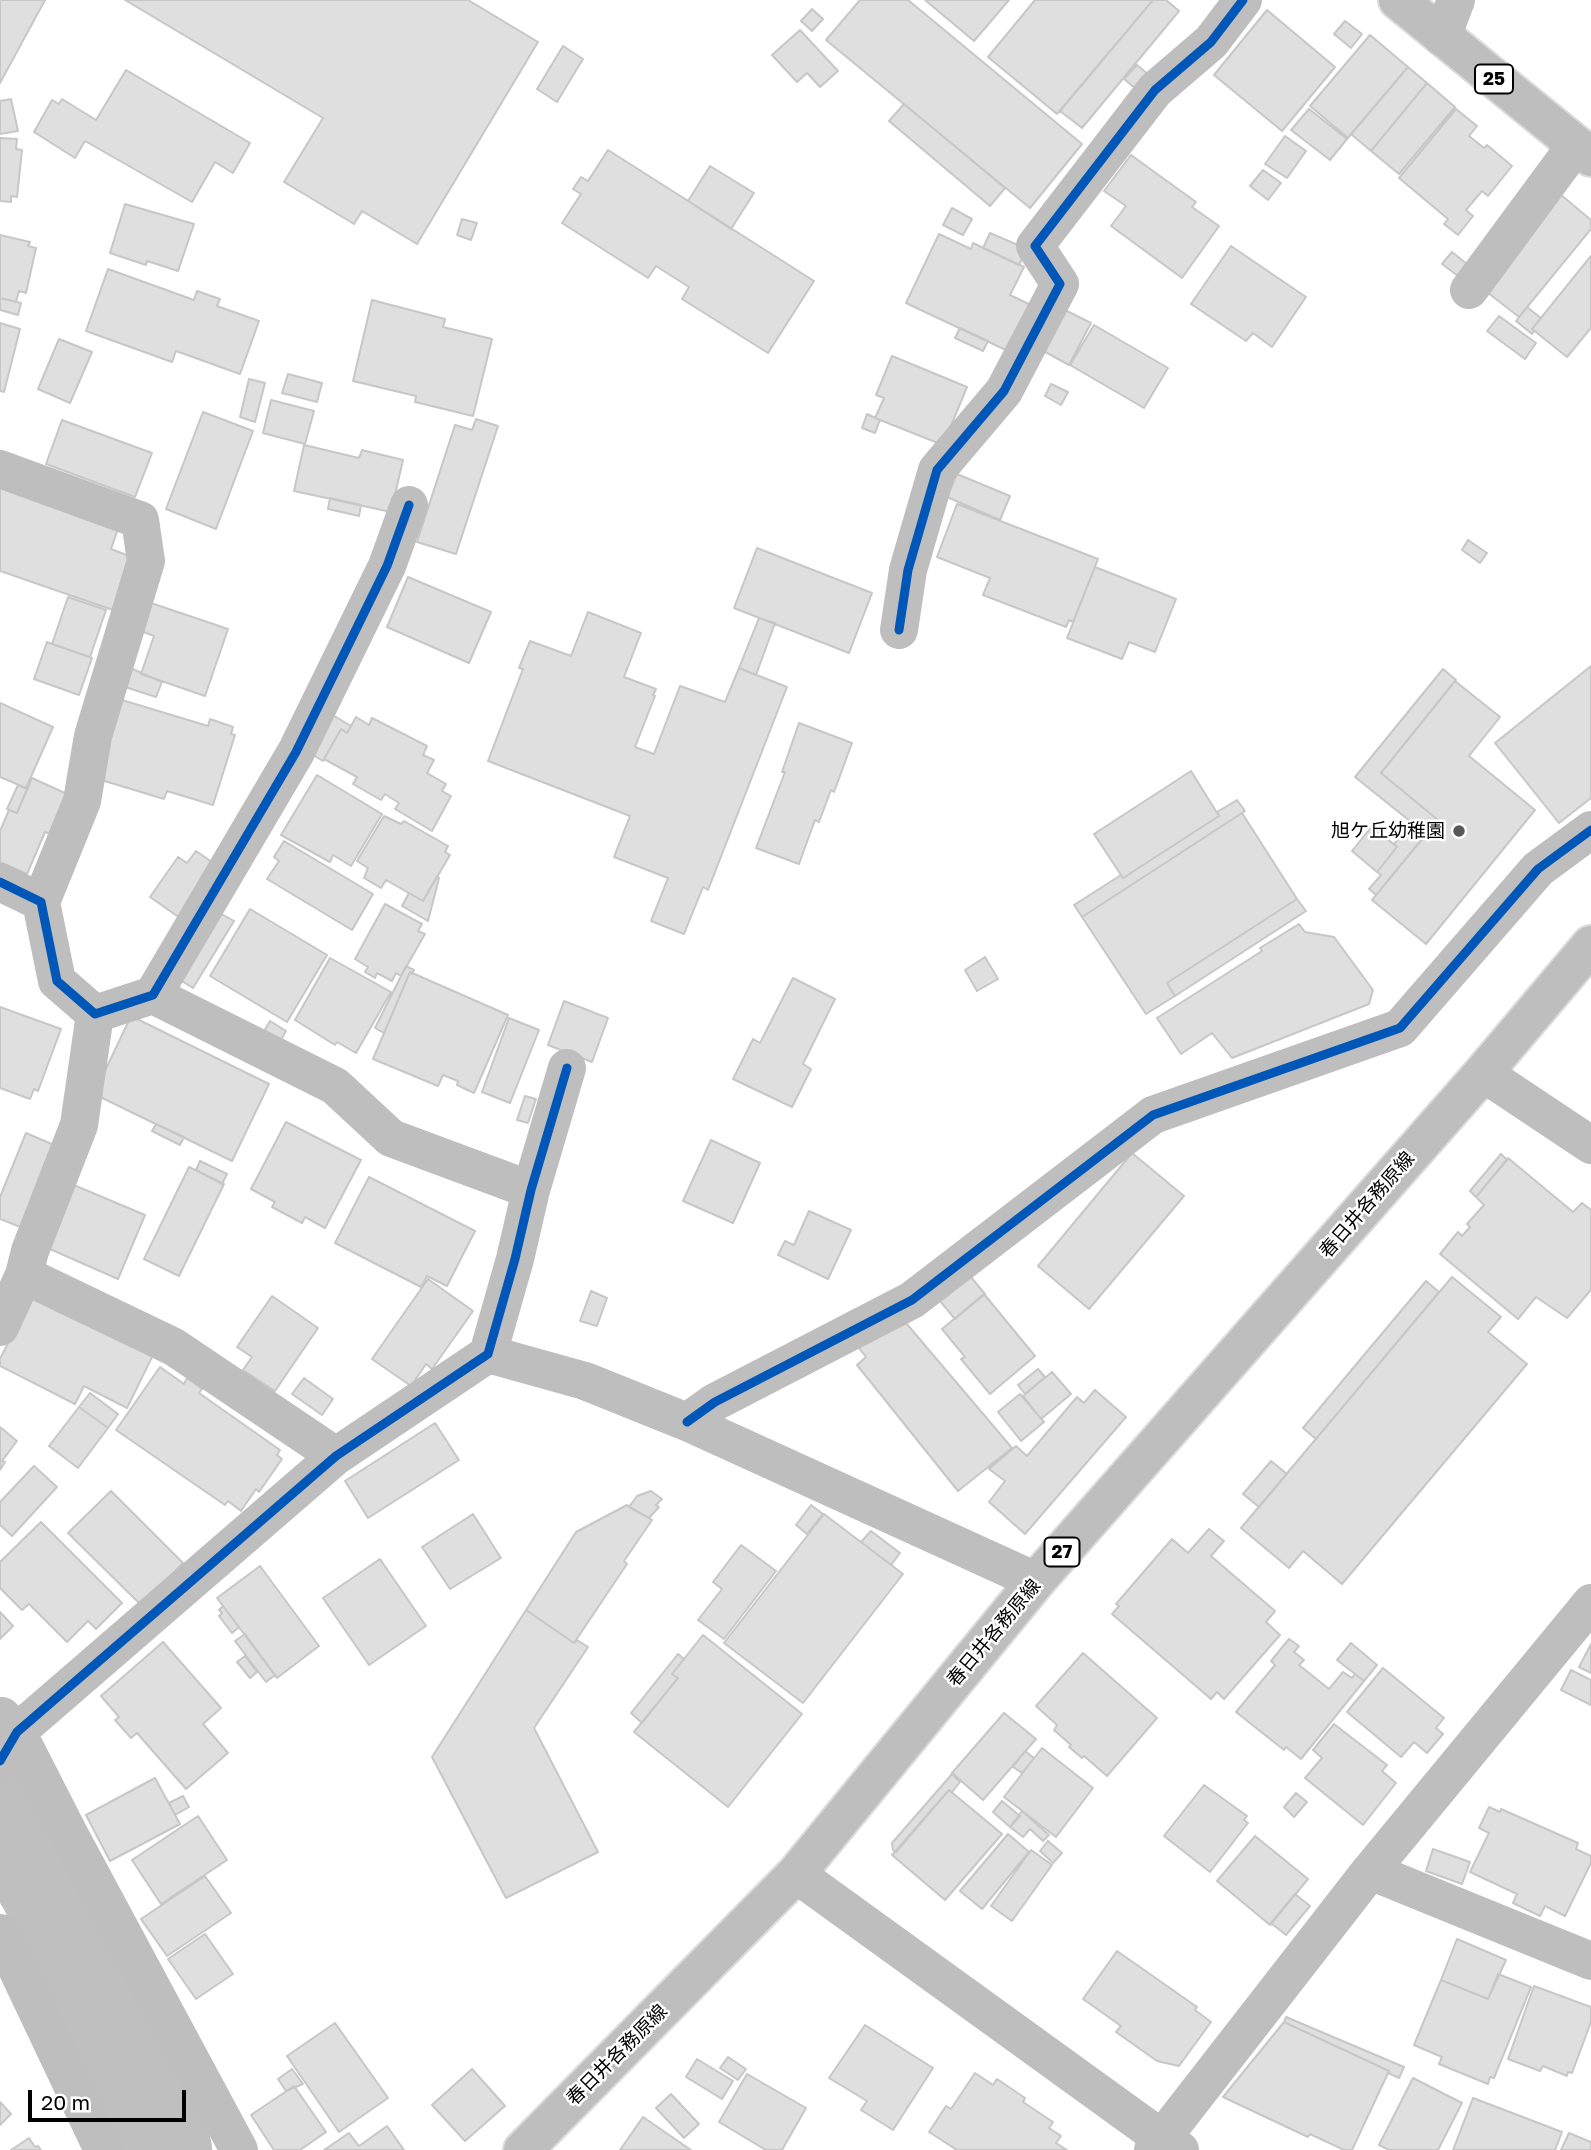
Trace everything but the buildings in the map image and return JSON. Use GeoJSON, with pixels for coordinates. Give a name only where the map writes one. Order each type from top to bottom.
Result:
{"type":"FeatureCollection","features":[{"type":"Feature","properties":{"kind":"street"},"geometry":{"type":"LineString","coordinates":[[899,630],[908,570],[937,470],[1004,391],[1060,284],[1035,246],[1155,90],[1211,42],[1243,0]]}},
{"type":"Feature","properties":{"kind":"street","name":"25"},"geometry":{"type":"LineString","coordinates":[[1398,0],[1583,151]]}},
{"type":"Feature","properties":{"kind":"street"},"geometry":{"type":"LineString","coordinates":[[1442,37],[1456,0]]}},
{"type":"Feature","properties":{"kind":"street"},"geometry":{"type":"LineString","coordinates":[[1469,290],[1583,151]]}},
{"type":"Feature","properties":{"kind":"street"},"geometry":{"type":"LineString","coordinates":[[0,469],[140,520],[146,561],[93,736],[82,801],[41,902],[57,981],[94,1014]]}},
{"type":"Feature","properties":{"kind":"street"},"geometry":{"type":"LineString","coordinates":[[94,1014],[153,995],[296,752],[387,566],[409,505]]}},
{"type":"Feature","properties":{"kind":"street"},"geometry":{"type":"LineString","coordinates":[[687,1422],[715,1402],[912,1300],[1153,1115],[1401,1028],[1538,869],[1591,830]]}},
{"type":"Feature","properties":{"kind":"street"},"geometry":{"type":"LineString","coordinates":[[0,882],[41,902]]}},
{"type":"Feature","properties":{"kind":"street","name":"春日井各務原線"},"geometry":{"type":"LineString","coordinates":[[523,2150],[796,1874],[1037,1581],[1483,1073],[1591,945]]}},
{"type":"Feature","properties":{"kind":"street"},"geometry":{"type":"LineString","coordinates":[[153,995],[335,1086],[391,1138],[531,1190]]}},
{"type":"Feature","properties":{"kind":"street"},"geometry":{"type":"LineString","coordinates":[[0,1327],[18,1255],[79,1125],[94,1014]]}},
{"type":"Feature","properties":{"kind":"street"},"geometry":{"type":"LineString","coordinates":[[239,2150],[74,1844],[5,1740],[336,1456],[488,1354],[531,1190],[567,1068]]}},
{"type":"Feature","properties":{"kind":"street"},"geometry":{"type":"LineString","coordinates":[[1483,1073],[1591,1145]]}},
{"type":"Feature","properties":{"kind":"street"},"geometry":{"type":"LineString","coordinates":[[18,1255],[174,1347],[336,1456]]}},
{"type":"Feature","properties":{"kind":"street"},"geometry":{"type":"LineString","coordinates":[[488,1354],[585,1381],[687,1422],[1037,1581]]}},
{"type":"Feature","properties":{"kind":"street"},"geometry":{"type":"LineString","coordinates":[[796,1874],[1165,2146],[1370,1871],[1591,1603]]}},
{"type":"Feature","properties":{"kind":"street"},"geometry":{"type":"LineString","coordinates":[[1370,1871],[1591,1961]]}},
{"type":"Feature","properties":{"kind":"street"},"geometry":{"type":"LineString","coordinates":[[0,1933],[103,2150]]}},
{"type":"Feature","properties":{"kind":"waterway"},"geometry":{"type":"LineString","coordinates":[[0,1814],[46,1888],[165,2150]]}},
{"type":"Feature","properties":{"kind":"cycle path"},"geometry":{"type":"LineString","coordinates":[[899,630],[908,570],[937,470],[1004,391],[1060,284],[1035,246],[1155,90],[1211,42],[1243,0]]}},
{"type":"Feature","properties":{"kind":"cycle path"},"geometry":{"type":"LineString","coordinates":[[0,882],[41,902],[57,981],[95,1014],[153,995],[296,752],[387,566],[409,505]]}},
{"type":"Feature","properties":{"kind":"cycle path"},"geometry":{"type":"LineString","coordinates":[[687,1422],[715,1402],[912,1300],[1153,1115],[1400,1028],[1538,869],[1591,830]]}},
{"type":"Feature","properties":{"kind":"cycle path"},"geometry":{"type":"LineString","coordinates":[[0,1761],[17,1732],[336,1456],[488,1354],[531,1190],[567,1068]]}},
{"type":"Feature","properties":{"kind":"place","name":"旭ケ丘幼稚園"},"geometry":{"type":"Point","coordinates":[1459,831]}}]}
